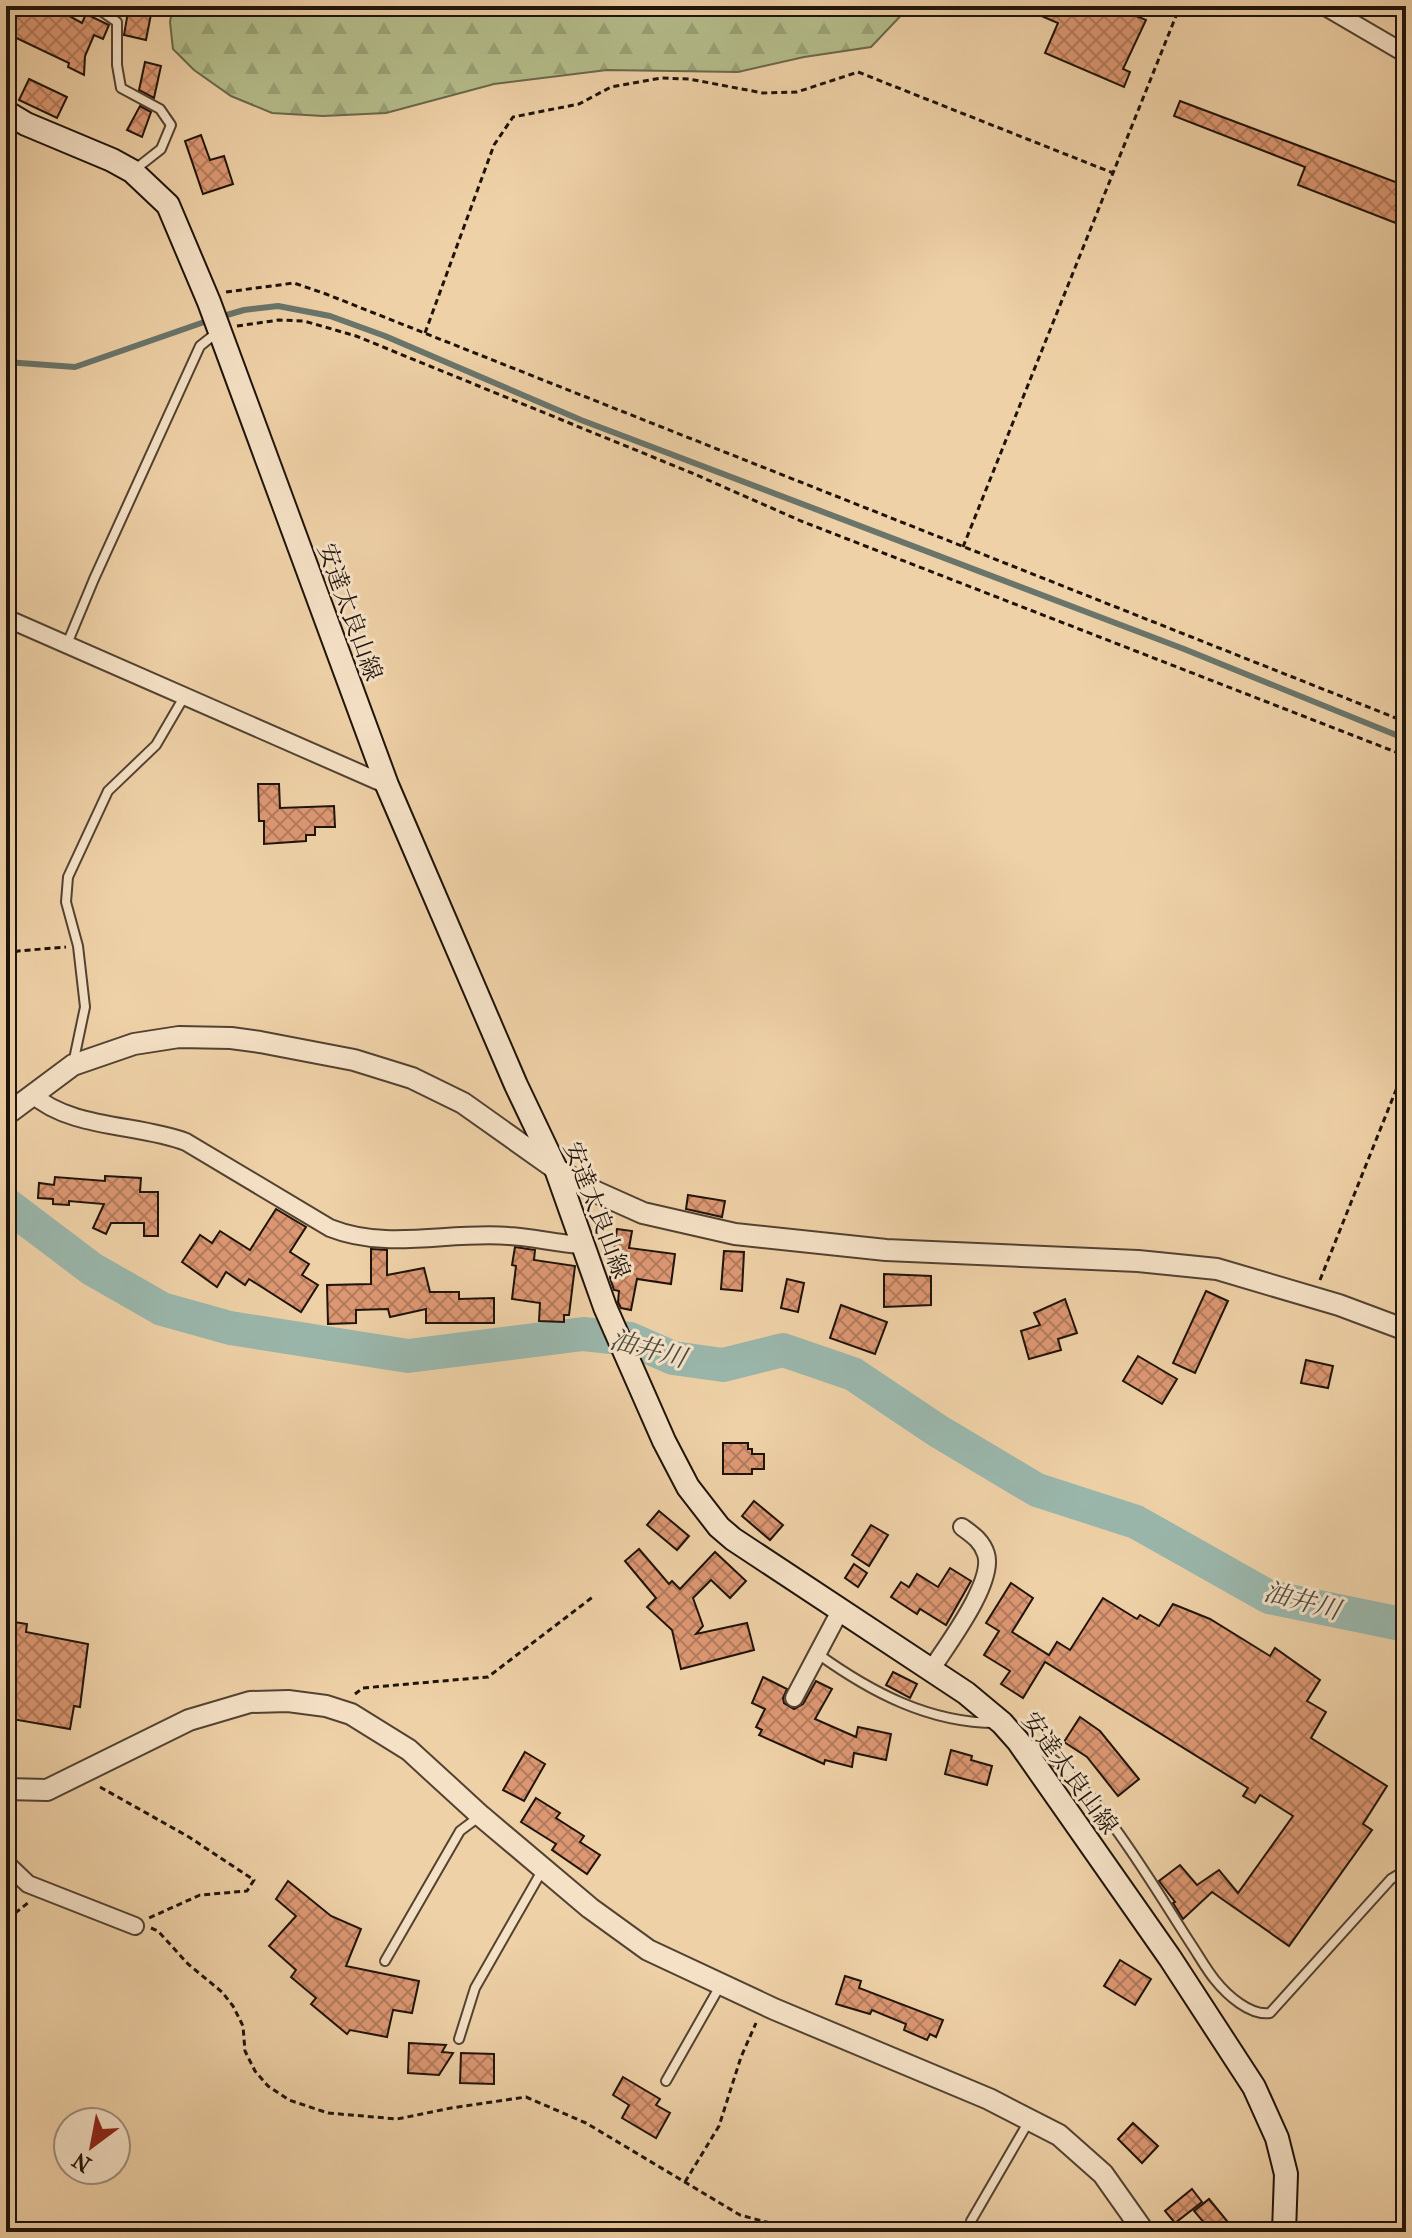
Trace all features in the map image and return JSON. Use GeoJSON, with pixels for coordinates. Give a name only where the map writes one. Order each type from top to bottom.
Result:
{"type":"FeatureCollection","features":[{"type":"Feature","properties":{"kind":"main road","name":"安達太良山線"},"geometry":{"type":"LineString","coordinates":[[6,112],[26,124],[92,149],[132,171],[168,205],[214,315],[387,785],[516,1085],[556,1169],[605,1307],[688,1487],[719,1527],[760,1558],[966,1693],[1018,1741],[1170,1958],[1254,2087],[1277,2138],[1286,2174],[1284,2232]]}},
{"type":"Feature","properties":{"kind":"street"},"geometry":{"type":"LineString","coordinates":[[1324,6],[1406,54]]}},
{"type":"Feature","properties":{"kind":"street"},"geometry":{"type":"LineString","coordinates":[[6,618],[387,785]]}},
{"type":"Feature","properties":{"kind":"street"},"geometry":{"type":"LineString","coordinates":[[6,1115],[73,1065],[134,1044],[179,1037],[231,1038],[354,1060],[412,1078],[463,1103],[556,1169],[596,1192],[643,1213],[735,1234],[886,1250],[1138,1261],[1217,1269],[1313,1297],[1406,1330]]}},
{"type":"Feature","properties":{"kind":"street"},"geometry":{"type":"LineString","coordinates":[[32,1094],[41,1101],[87,1120],[170,1135],[186,1142],[330,1228],[350,1236],[384,1240],[510,1236],[552,1244],[582,1245]]}},
{"type":"Feature","properties":{"kind":"street"},"geometry":{"type":"LineString","coordinates":[[931,1670],[978,1594],[987,1572],[987,1557],[980,1540],[962,1527]]}},
{"type":"Feature","properties":{"kind":"street"},"geometry":{"type":"LineString","coordinates":[[794,1698],[840,1611]]}},
{"type":"Feature","properties":{"kind":"street"},"geometry":{"type":"LineString","coordinates":[[6,1789],[47,1790],[189,1720],[250,1702],[288,1701],[351,1714],[409,1750],[590,1908],[648,1950],[764,2004],[977,2094],[1059,2135],[1103,2174],[1144,2232]]}},
{"type":"Feature","properties":{"kind":"street"},"geometry":{"type":"LineString","coordinates":[[6,1863],[28,1884],[42,1891],[135,1926]]}},
{"type":"Feature","properties":{"kind":"lane"},"geometry":{"type":"LineString","coordinates":[[94,6],[117,22],[117,65],[121,88],[160,109],[171,125],[161,149],[132,171]]}},
{"type":"Feature","properties":{"kind":"lane"},"geometry":{"type":"LineString","coordinates":[[67,645],[214,315]]}},
{"type":"Feature","properties":{"kind":"lane"},"geometry":{"type":"LineString","coordinates":[[73,1065],[85,1007],[78,946],[66,902],[68,877],[108,791],[156,745],[184,697]]}},
{"type":"Feature","properties":{"kind":"lane"},"geometry":{"type":"LineString","coordinates":[[817,1654],[857,1682],[906,1705],[953,1720],[1002,1723]]}},
{"type":"Feature","properties":{"kind":"lane"},"geometry":{"type":"LineString","coordinates":[[1018,1741],[1038,1748],[1089,1795],[1215,1980],[1252,2011],[1270,2013],[1391,1879],[1406,1870]]}},
{"type":"Feature","properties":{"kind":"lane"},"geometry":{"type":"LineString","coordinates":[[385,1961],[460,1831],[481,1816]]}},
{"type":"Feature","properties":{"kind":"lane"},"geometry":{"type":"LineString","coordinates":[[459,2039],[475,1988],[544,1868]]}},
{"type":"Feature","properties":{"kind":"lane"},"geometry":{"type":"LineString","coordinates":[[666,2081],[721,1985]]}},
{"type":"Feature","properties":{"kind":"lane"},"geometry":{"type":"LineString","coordinates":[[971,2221],[1030,2120]]}},
{"type":"Feature","properties":{"kind":"path"},"geometry":{"type":"LineString","coordinates":[[963,547],[1180,6]]}},
{"type":"Feature","properties":{"kind":"path"},"geometry":{"type":"LineString","coordinates":[[425,333],[494,145],[502,131],[513,117],[579,104],[611,87],[661,78],[689,79],[763,93],[797,92],[858,72],[1113,173]]}},
{"type":"Feature","properties":{"kind":"path"},"geometry":{"type":"LineString","coordinates":[[214,315],[294,283],[1406,722]]}},
{"type":"Feature","properties":{"kind":"path"},"geometry":{"type":"LineString","coordinates":[[214,315],[235,326],[279,320],[304,321],[356,336],[692,473],[801,521],[1406,756]]}},
{"type":"Feature","properties":{"kind":"path"},"geometry":{"type":"LineString","coordinates":[[6,957],[18,951],[78,946]]}},
{"type":"Feature","properties":{"kind":"path"},"geometry":{"type":"LineString","coordinates":[[1313,1297],[1406,1065]]}},
{"type":"Feature","properties":{"kind":"path"},"geometry":{"type":"LineString","coordinates":[[337,1710],[363,1688],[488,1677],[594,1596]]}},
{"type":"Feature","properties":{"kind":"path"},"geometry":{"type":"LineString","coordinates":[[80,1774],[189,1837],[254,1880],[247,1891],[200,1895],[135,1926]]}},
{"type":"Feature","properties":{"kind":"path"},"geometry":{"type":"LineString","coordinates":[[6,1911],[14,1914],[42,1891]]}},
{"type":"Feature","properties":{"kind":"path"},"geometry":{"type":"LineString","coordinates":[[135,1926],[158,1931],[188,1964],[222,1992],[243,2026],[245,2051],[255,2071],[268,2086],[289,2100],[328,2113],[397,2119],[526,2097],[586,2123],[740,2215],[803,2232]]}},
{"type":"Feature","properties":{"kind":"path"},"geometry":{"type":"LineString","coordinates":[[685,2182],[719,2126],[741,2057],[764,2004]]}},
{"type":"Feature","properties":{"kind":"green space"},"geometry":{"type":"Polygon","coordinates":[[[173,6],[910,6],[871,47],[804,57],[738,72],[607,70],[494,84],[386,113],[323,116],[272,113],[231,96],[194,70],[173,49],[170,22],[173,6]]]}},
{"type":"Feature","properties":{"kind":"building"},"geometry":{"type":"Polygon","coordinates":[[[15,6],[51,6],[82,23],[86,14],[109,25],[103,39],[94,35],[85,56],[84,75],[68,67],[69,63],[6,33],[6,22],[15,6]]]}},
{"type":"Feature","properties":{"kind":"building"},"geometry":{"type":"Polygon","coordinates":[[[129,6],[152,9],[146,40],[124,35],[129,6]]]}},
{"type":"Feature","properties":{"kind":"building"},"geometry":{"type":"Polygon","coordinates":[[[1018,6],[1113,6],[1146,20],[1123,69],[1130,72],[1124,87],[1045,53],[1058,23],[1018,6]]]}},
{"type":"Feature","properties":{"kind":"building"},"geometry":{"type":"Polygon","coordinates":[[[145,62],[161,66],[154,98],[139,90],[145,62]]]}},
{"type":"Feature","properties":{"kind":"building"},"geometry":{"type":"Polygon","coordinates":[[[29,79],[67,97],[57,118],[19,100],[29,79]]]}},
{"type":"Feature","properties":{"kind":"building"},"geometry":{"type":"Polygon","coordinates":[[[1180,101],[1406,186],[1406,227],[1298,185],[1305,167],[1174,116],[1180,101]]]}},
{"type":"Feature","properties":{"kind":"building"},"geometry":{"type":"Polygon","coordinates":[[[140,106],[151,112],[142,137],[127,130],[140,106]]]}},
{"type":"Feature","properties":{"kind":"building"},"geometry":{"type":"Polygon","coordinates":[[[201,135],[210,160],[224,156],[233,184],[203,194],[185,141],[201,135]]]}},
{"type":"Feature","properties":{"kind":"building"},"geometry":{"type":"Polygon","coordinates":[[[258,784],[279,784],[280,808],[334,806],[335,827],[315,827],[315,835],[306,835],[306,841],[264,844],[264,821],[259,821],[258,784]]]}},
{"type":"Feature","properties":{"kind":"building"},"geometry":{"type":"Polygon","coordinates":[[[105,1176],[141,1178],[140,1192],[158,1192],[158,1236],[144,1236],[144,1223],[111,1223],[106,1234],[93,1228],[104,1204],[69,1201],[69,1205],[53,1204],[53,1199],[38,1198],[39,1183],[54,1185],[55,1177],[105,1181],[105,1176]]]}},
{"type":"Feature","properties":{"kind":"building"},"geometry":{"type":"Polygon","coordinates":[[[688,1195],[725,1201],[722,1217],[686,1209],[688,1195]]]}},
{"type":"Feature","properties":{"kind":"building"},"geometry":{"type":"Polygon","coordinates":[[[276,1209],[306,1227],[290,1252],[309,1264],[302,1275],[318,1285],[301,1312],[249,1279],[245,1285],[226,1272],[217,1287],[182,1262],[200,1235],[212,1243],[220,1231],[250,1250],[276,1209]]]}},
{"type":"Feature","properties":{"kind":"building"},"geometry":{"type":"Polygon","coordinates":[[[617,1229],[632,1231],[629,1248],[675,1254],[671,1284],[637,1279],[631,1310],[621,1308],[619,1291],[614,1290],[610,1278],[617,1229]]]}},
{"type":"Feature","properties":{"kind":"building"},"geometry":{"type":"Polygon","coordinates":[[[515,1247],[535,1250],[534,1260],[575,1266],[569,1315],[564,1315],[564,1322],[539,1321],[540,1303],[512,1299],[515,1247]]]}},
{"type":"Feature","properties":{"kind":"building"},"geometry":{"type":"Polygon","coordinates":[[[371,1249],[387,1250],[387,1275],[424,1268],[430,1292],[459,1292],[459,1299],[494,1298],[494,1323],[426,1323],[426,1309],[390,1317],[388,1309],[356,1310],[356,1323],[328,1324],[327,1285],[371,1284],[371,1249]]]}},
{"type":"Feature","properties":{"kind":"building"},"geometry":{"type":"Polygon","coordinates":[[[724,1251],[744,1252],[742,1291],[721,1289],[724,1251]]]}},
{"type":"Feature","properties":{"kind":"building"},"geometry":{"type":"Polygon","coordinates":[[[884,1274],[931,1276],[931,1305],[884,1307],[884,1274]]]}},
{"type":"Feature","properties":{"kind":"building"},"geometry":{"type":"Polygon","coordinates":[[[787,1279],[804,1283],[798,1312],[781,1308],[787,1279]]]}},
{"type":"Feature","properties":{"kind":"building"},"geometry":{"type":"Polygon","coordinates":[[[1206,1291],[1228,1301],[1195,1373],[1173,1363],[1206,1291]]]}},
{"type":"Feature","properties":{"kind":"building"},"geometry":{"type":"Polygon","coordinates":[[[1065,1299],[1077,1333],[1058,1339],[1061,1350],[1029,1359],[1021,1331],[1040,1325],[1034,1313],[1065,1299]]]}},
{"type":"Feature","properties":{"kind":"building"},"geometry":{"type":"Polygon","coordinates":[[[841,1305],[887,1322],[875,1354],[830,1338],[841,1305]]]}},
{"type":"Feature","properties":{"kind":"building"},"geometry":{"type":"Polygon","coordinates":[[[1138,1356],[1177,1379],[1162,1404],[1123,1381],[1138,1356]]]}},
{"type":"Feature","properties":{"kind":"building"},"geometry":{"type":"Polygon","coordinates":[[[1306,1360],[1333,1366],[1328,1388],[1301,1383],[1306,1360]]]}},
{"type":"Feature","properties":{"kind":"building"},"geometry":{"type":"Polygon","coordinates":[[[723,1443],[748,1443],[752,1454],[764,1454],[764,1469],[752,1469],[752,1474],[723,1474],[723,1443]]]}},
{"type":"Feature","properties":{"kind":"building"},"geometry":{"type":"Polygon","coordinates":[[[754,1501],[783,1525],[770,1540],[742,1516],[754,1501]]]}},
{"type":"Feature","properties":{"kind":"building"},"geometry":{"type":"Polygon","coordinates":[[[659,1511],[689,1536],[677,1550],[647,1525],[659,1511]]]}},
{"type":"Feature","properties":{"kind":"building"},"geometry":{"type":"Polygon","coordinates":[[[871,1525],[888,1535],[869,1566],[852,1555],[871,1525]]]}},
{"type":"Feature","properties":{"kind":"building"},"geometry":{"type":"Polygon","coordinates":[[[639,1549],[669,1584],[672,1581],[680,1589],[715,1552],[746,1581],[730,1598],[711,1580],[693,1598],[703,1626],[696,1634],[747,1623],[754,1650],[681,1669],[672,1630],[647,1607],[656,1598],[625,1561],[639,1549]]]}},
{"type":"Feature","properties":{"kind":"building"},"geometry":{"type":"Polygon","coordinates":[[[854,1564],[867,1573],[858,1587],[845,1578],[854,1564]]]}},
{"type":"Feature","properties":{"kind":"building"},"geometry":{"type":"Polygon","coordinates":[[[950,1568],[971,1581],[946,1625],[920,1609],[917,1614],[891,1597],[901,1582],[909,1587],[917,1574],[938,1587],[950,1568]]]}},
{"type":"Feature","properties":{"kind":"building"},"geometry":{"type":"Polygon","coordinates":[[[1011,1583],[1033,1598],[1012,1632],[1049,1655],[1057,1642],[1070,1650],[1103,1598],[1137,1619],[1140,1615],[1159,1626],[1173,1604],[1210,1619],[1270,1656],[1275,1648],[1320,1680],[1307,1701],[1326,1712],[1311,1738],[1387,1786],[1363,1824],[1372,1830],[1289,1946],[1212,1892],[1183,1919],[1159,1881],[1180,1865],[1197,1885],[1219,1870],[1238,1893],[1293,1816],[1260,1795],[1255,1803],[1243,1796],[1248,1788],[1045,1662],[1023,1698],[1001,1684],[1010,1671],[984,1655],[999,1631],[986,1623],[1011,1583]]]}},
{"type":"Feature","properties":{"kind":"building"},"geometry":{"type":"Polygon","coordinates":[[[8,1621],[27,1624],[26,1632],[88,1644],[80,1707],[74,1706],[70,1729],[6,1718],[8,1621]]]}},
{"type":"Feature","properties":{"kind":"building"},"geometry":{"type":"Polygon","coordinates":[[[893,1672],[917,1684],[910,1698],[886,1685],[893,1672]]]}},
{"type":"Feature","properties":{"kind":"building"},"geometry":{"type":"Polygon","coordinates":[[[763,1677],[787,1689],[784,1703],[794,1709],[803,1704],[816,1681],[832,1689],[815,1719],[856,1737],[858,1727],[891,1734],[886,1760],[854,1753],[852,1767],[825,1760],[824,1764],[759,1735],[762,1730],[756,1727],[765,1709],[752,1703],[763,1677]]]}},
{"type":"Feature","properties":{"kind":"building"},"geometry":{"type":"Polygon","coordinates":[[[1080,1717],[1100,1731],[1139,1779],[1118,1796],[1087,1757],[1064,1742],[1080,1717]]]}},
{"type":"Feature","properties":{"kind":"building"},"geometry":{"type":"Polygon","coordinates":[[[951,1750],[992,1766],[987,1785],[945,1774],[951,1750]]]}},
{"type":"Feature","properties":{"kind":"building"},"geometry":{"type":"Polygon","coordinates":[[[525,1752],[545,1764],[524,1801],[503,1790],[525,1752]]]}},
{"type":"Feature","properties":{"kind":"building"},"geometry":{"type":"Polygon","coordinates":[[[536,1798],[560,1813],[556,1818],[584,1836],[580,1842],[600,1855],[587,1874],[552,1850],[556,1844],[521,1822],[536,1798]]]}},
{"type":"Feature","properties":{"kind":"building"},"geometry":{"type":"Polygon","coordinates":[[[288,1881],[331,1916],[361,1929],[346,1966],[419,1981],[412,2013],[393,2010],[387,2037],[350,2030],[347,2034],[311,2004],[316,1998],[291,1977],[296,1970],[269,1946],[296,1916],[276,1899],[288,1881]]]}},
{"type":"Feature","properties":{"kind":"building"},"geometry":{"type":"Polygon","coordinates":[[[1120,1960],[1151,1979],[1135,2005],[1104,1986],[1120,1960]]]}},
{"type":"Feature","properties":{"kind":"building"},"geometry":{"type":"Polygon","coordinates":[[[845,1976],[861,1981],[859,1988],[943,2020],[936,2037],[930,2034],[927,2040],[904,2030],[906,2024],[872,2010],[870,2014],[836,2004],[845,1976]]]}},
{"type":"Feature","properties":{"kind":"building"},"geometry":{"type":"Polygon","coordinates":[[[409,2043],[446,2045],[442,2052],[453,2053],[439,2075],[408,2073],[409,2043]]]}},
{"type":"Feature","properties":{"kind":"building"},"geometry":{"type":"Polygon","coordinates":[[[461,2053],[494,2054],[494,2084],[460,2083],[461,2053]]]}},
{"type":"Feature","properties":{"kind":"building"},"geometry":{"type":"Polygon","coordinates":[[[623,2077],[660,2099],[656,2105],[670,2113],[656,2138],[622,2118],[629,2105],[613,2095],[623,2077]]]}},
{"type":"Feature","properties":{"kind":"building"},"geometry":{"type":"Polygon","coordinates":[[[1133,2123],[1158,2146],[1142,2163],[1118,2139],[1133,2123]]]}},
{"type":"Feature","properties":{"kind":"building"},"geometry":{"type":"Polygon","coordinates":[[[1192,2189],[1202,2202],[1175,2223],[1165,2211],[1192,2189]]]}},
{"type":"Feature","properties":{"kind":"building"},"geometry":{"type":"Polygon","coordinates":[[[1209,2199],[1236,2232],[1212,2232],[1194,2211],[1209,2199]]]}},
{"type":"Feature","properties":{"kind":"waterway"},"geometry":{"type":"LineString","coordinates":[[220,317],[244,310],[278,306],[330,316],[385,336],[581,420],[1184,649],[1406,739]]}},
{"type":"Feature","properties":{"kind":"waterway"},"geometry":{"type":"LineString","coordinates":[[6,362],[75,367],[210,320]]}},
{"type":"Feature","properties":{"kind":"waterway","name":"油井川"},"geometry":{"type":"LineString","coordinates":[[6,1204],[92,1269],[162,1309],[230,1328],[408,1356],[583,1334],[630,1339],[673,1358],[723,1365],[783,1350],[853,1374],[938,1431],[1037,1490],[1136,1522],[1269,1597],[1406,1625]]}}]}
